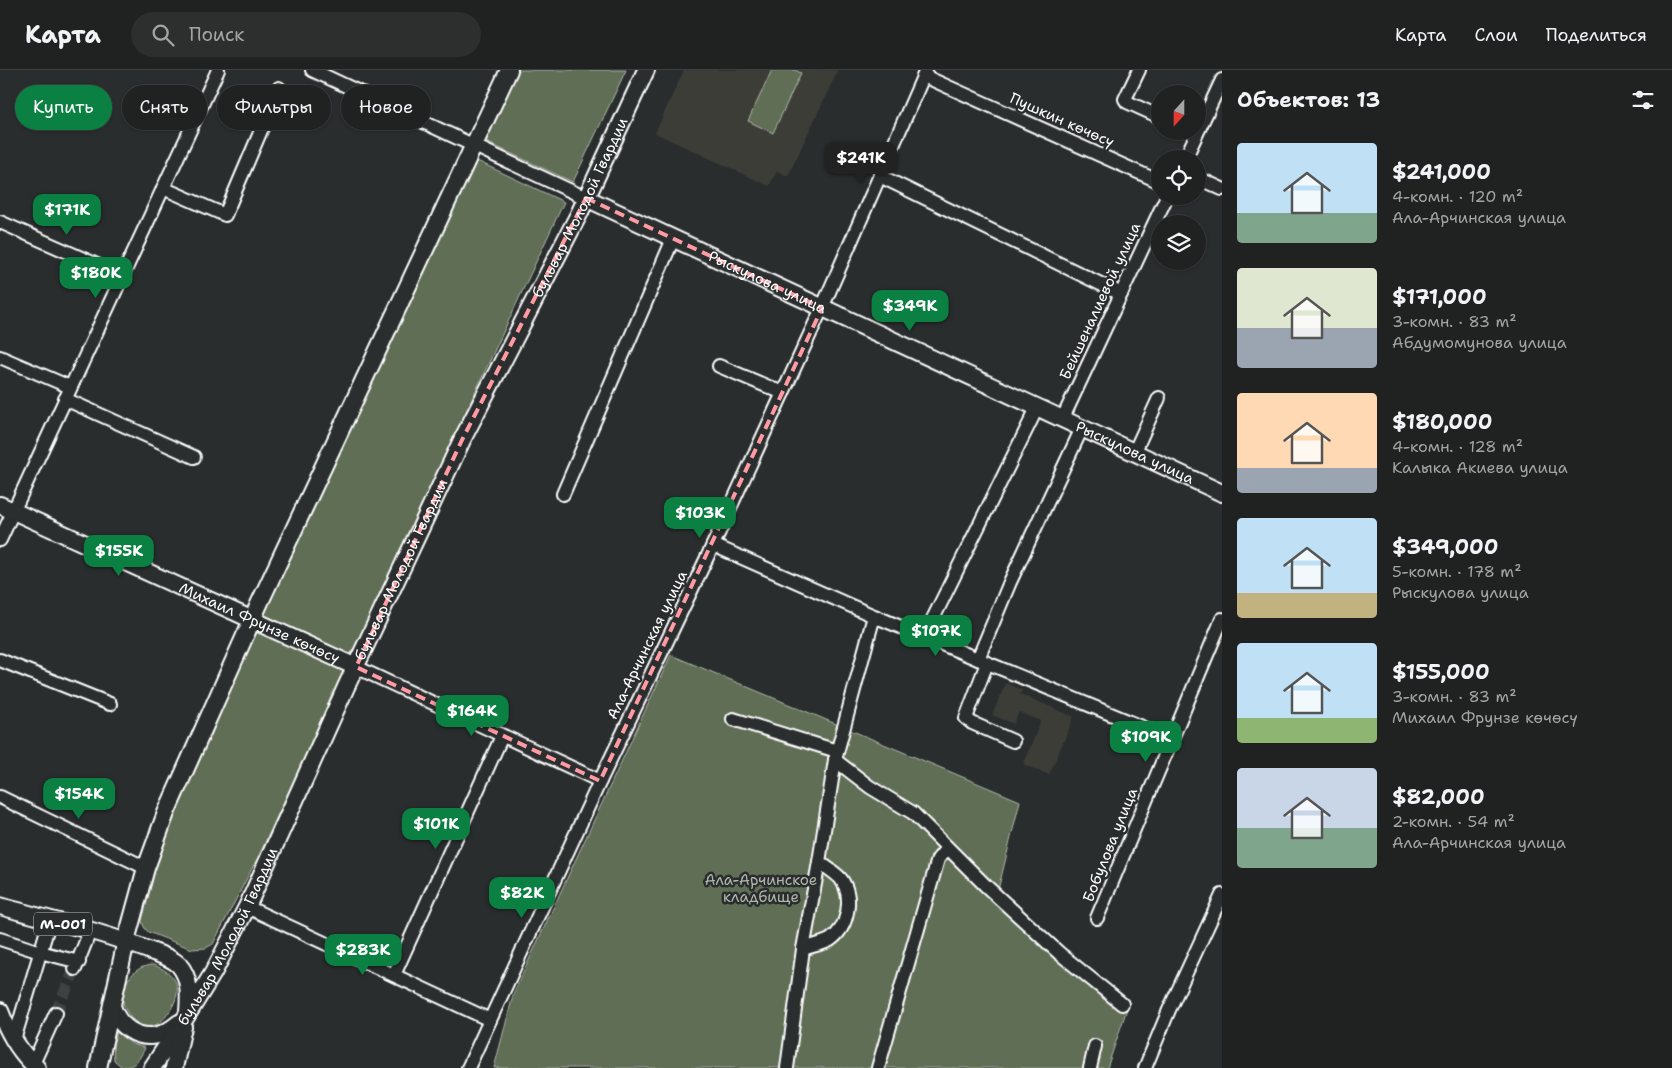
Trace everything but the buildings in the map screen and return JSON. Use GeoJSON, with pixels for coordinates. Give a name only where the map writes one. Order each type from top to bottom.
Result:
{"type":"FeatureCollection","features":[{"type":"Feature","properties":{"kind":"main road"},"geometry":{"type":"LineString","coordinates":[[98,1068],[126,941],[146,868],[166,813],[252,621],[509,70]]}},
{"type":"Feature","properties":{"kind":"main road","name":"бульвар Молодой Гвардии"},"geometry":{"type":"LineString","coordinates":[[152,1068],[186,1018],[224,953],[247,907],[462,440],[586,198],[646,70]]}},
{"type":"Feature","properties":{"kind":"main road","name":"Рыскулова улица"},"geometry":{"type":"LineString","coordinates":[[586,198],[1222,493]]}},
{"type":"Feature","properties":{"kind":"main road","name":"Михаил Фрунзе көчөсү"},"geometry":{"type":"LineString","coordinates":[[6,508],[356,667]]}},
{"type":"Feature","properties":{"kind":"main road","name":"М-001"},"geometry":{"type":"LineString","coordinates":[[0,906],[126,941],[165,956],[178,965],[183,971],[189,992],[186,1018],[174,1068]]}},
{"type":"Feature","properties":{"kind":"main road"},"geometry":{"type":"LineString","coordinates":[[112,1006],[117,1019],[124,1027],[142,1036],[159,1035],[167,1032],[186,1018]]}},
{"type":"Feature","properties":{"kind":"main road"},"geometry":{"type":"LineString","coordinates":[[0,1012],[14,1040],[35,1066]]}},
{"type":"Feature","properties":{"kind":"street"},"geometry":{"type":"LineString","coordinates":[[0,540],[6,508],[67,393],[218,70]]}},
{"type":"Feature","properties":{"kind":"street","name":"Рыскулова улица"},"geometry":{"type":"LineString","coordinates":[[312,70],[586,198]]}},
{"type":"Feature","properties":{"kind":"street"},"geometry":{"type":"LineString","coordinates":[[1139,70],[1126,99],[1127,102],[1151,113]]}},
{"type":"Feature","properties":{"kind":"street","name":"Ала-Арчинская улица"},"geometry":{"type":"LineString","coordinates":[[468,1068],[600,781],[713,545],[783,393],[925,73]]}},
{"type":"Feature","properties":{"kind":"street","name":"Пушкин көчөсү"},"geometry":{"type":"LineString","coordinates":[[925,73],[1151,178]]}},
{"type":"Feature","properties":{"kind":"street"},"geometry":{"type":"LineString","coordinates":[[1206,109],[1222,80]]}},
{"type":"Feature","properties":{"kind":"street"},"geometry":{"type":"LineString","coordinates":[[163,188],[225,215],[261,130]]}},
{"type":"Feature","properties":{"kind":"street"},"geometry":{"type":"LineString","coordinates":[[880,176],[1121,294]]}},
{"type":"Feature","properties":{"kind":"street"},"geometry":{"type":"LineString","coordinates":[[1206,182],[1222,189]]}},
{"type":"Feature","properties":{"kind":"street","name":"Бейшеналиевой улица"},"geometry":{"type":"LineString","coordinates":[[1062,420],[1163,205]]}},
{"type":"Feature","properties":{"kind":"street"},"geometry":{"type":"LineString","coordinates":[[0,222],[122,276]]}},
{"type":"Feature","properties":{"kind":"street"},"geometry":{"type":"LineString","coordinates":[[563,494],[673,239]]}},
{"type":"Feature","properties":{"kind":"street"},"geometry":{"type":"LineString","coordinates":[[0,357],[194,457]]}},
{"type":"Feature","properties":{"kind":"street"},"geometry":{"type":"LineString","coordinates":[[719,366],[783,393]]}},
{"type":"Feature","properties":{"kind":"street"},"geometry":{"type":"LineString","coordinates":[[1134,453],[1158,398]]}},
{"type":"Feature","properties":{"kind":"street"},"geometry":{"type":"LineString","coordinates":[[924,637],[1037,408]]}},
{"type":"Feature","properties":{"kind":"street"},"geometry":{"type":"LineString","coordinates":[[1014,741],[972,723],[966,718],[982,661],[1010,582],[1082,428]]}},
{"type":"Feature","properties":{"kind":"street"},"geometry":{"type":"LineString","coordinates":[[713,545],[874,616],[1171,740]]}},
{"type":"Feature","properties":{"kind":"street"},"geometry":{"type":"LineString","coordinates":[[787,1068],[803,949],[836,756],[874,616]]}},
{"type":"Feature","properties":{"kind":"street","name":"Бобулова улица"},"geometry":{"type":"LineString","coordinates":[[1097,918],[1222,618]]}},
{"type":"Feature","properties":{"kind":"street"},"geometry":{"type":"LineString","coordinates":[[0,660],[110,704]]}},
{"type":"Feature","properties":{"kind":"street","name":"Михаил Фрунзе көчөсү"},"geometry":{"type":"LineString","coordinates":[[356,667],[600,781]]}},
{"type":"Feature","properties":{"kind":"street"},"geometry":{"type":"LineString","coordinates":[[733,719],[836,756],[870,787],[913,813],[946,848],[1059,953],[1122,1004]]}},
{"type":"Feature","properties":{"kind":"street"},"geometry":{"type":"LineString","coordinates":[[394,975],[502,736]]}},
{"type":"Feature","properties":{"kind":"street"},"geometry":{"type":"LineString","coordinates":[[0,797],[146,868]]}},
{"type":"Feature","properties":{"kind":"street"},"geometry":{"type":"LineString","coordinates":[[878,1068],[938,860],[946,848]]}},
{"type":"Feature","properties":{"kind":"street"},"geometry":{"type":"LineString","coordinates":[[803,949],[830,940],[843,925],[848,909],[847,893],[841,879],[819,862]]}},
{"type":"Feature","properties":{"kind":"street"},"geometry":{"type":"LineString","coordinates":[[1145,1068],[1169,1010],[1222,895]]}},
{"type":"Feature","properties":{"kind":"street"},"geometry":{"type":"LineString","coordinates":[[247,907],[490,1020]]}},
{"type":"Feature","properties":{"kind":"street"},"geometry":{"type":"LineString","coordinates":[[14,1040],[50,920]]}},
{"type":"Feature","properties":{"kind":"street"},"geometry":{"type":"LineString","coordinates":[[0,939],[77,965],[90,931]]}},
{"type":"Feature","properties":{"kind":"street"},"geometry":{"type":"LineString","coordinates":[[35,1066],[56,1013]]}},
{"type":"Feature","properties":{"kind":"street"},"geometry":{"type":"LineString","coordinates":[[1090,1068],[1095,1046]]}},
{"type":"Feature","properties":{"kind":"highlighted area"},"geometry":{"type":"Polygon","coordinates":[[[586,198],[822,308],[600,781],[356,667],[462,440],[586,198]]]}},
{"type":"Feature","properties":{"kind":"shaded area"},"geometry":{"type":"Polygon","coordinates":[[[684,70],[838,70],[788,176],[777,171],[769,186],[655,133],[684,70]]]}},
{"type":"Feature","properties":{"kind":"shaded area"},"geometry":{"type":"Polygon","coordinates":[[[1006,683],[1022,690],[1020,694],[1074,717],[1049,775],[1023,764],[1041,721],[1019,712],[1014,724],[992,715],[1006,683]]]}},
{"type":"Feature","properties":{"kind":"green space"},"geometry":{"type":"Polygon","coordinates":[[[515,70],[626,70],[573,182],[482,140],[515,70]]]}},
{"type":"Feature","properties":{"kind":"green space"},"geometry":{"type":"Polygon","coordinates":[[[772,70],[795,70],[801,73],[773,133],[748,121],[772,70]]]}},
{"type":"Feature","properties":{"kind":"green space"},"geometry":{"type":"Polygon","coordinates":[[[473,159],[564,202],[351,658],[260,616],[473,159]]]}},
{"type":"Feature","properties":{"kind":"green space"},"geometry":{"type":"Polygon","coordinates":[[[253,631],[345,672],[262,849],[213,944],[206,948],[192,949],[148,932],[142,921],[163,838],[253,631]]]}},
{"type":"Feature","properties":{"kind":"green space","name":"Ала-Арчинское кладбище"},"geometry":{"type":"Polygon","coordinates":[[[671,655],[1020,801],[998,890],[1063,953],[1129,1003],[1107,1068],[494,1068],[514,992],[671,655]]]}},
{"type":"Feature","properties":{"kind":"green space"},"geometry":{"type":"Polygon","coordinates":[[[153,965],[169,973],[174,979],[177,991],[176,999],[167,1015],[159,1023],[146,1026],[137,1023],[126,1011],[123,995],[126,982],[135,972],[140,968],[153,965]]]}},
{"type":"Feature","properties":{"kind":"green space"},"geometry":{"type":"Polygon","coordinates":[[[117,1032],[132,1044],[145,1048],[139,1059],[127,1067],[122,1067],[114,1060],[113,1044],[117,1032]]]}},
{"type":"Feature","properties":{"kind":"tunnel"},"geometry":{"type":"LineString","coordinates":[[56,1013],[75,969]]}}]}
